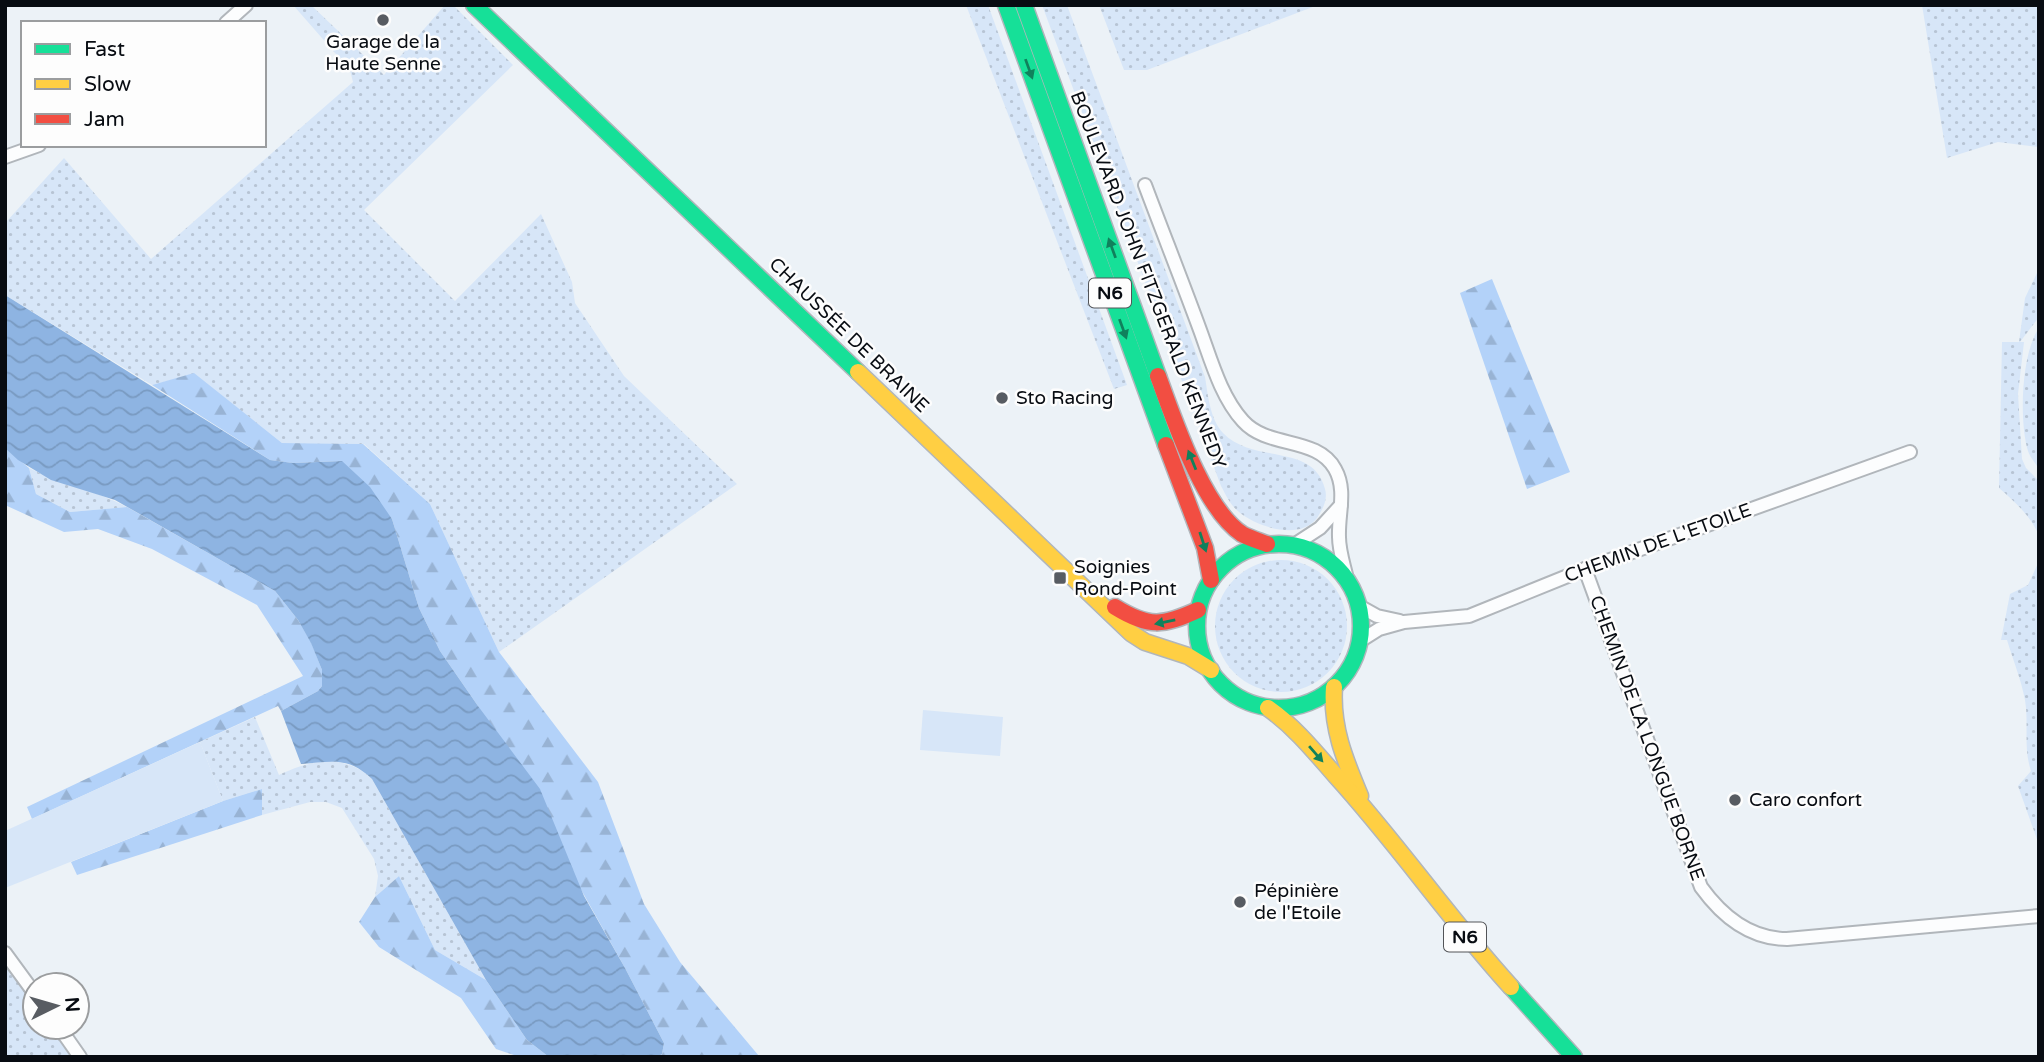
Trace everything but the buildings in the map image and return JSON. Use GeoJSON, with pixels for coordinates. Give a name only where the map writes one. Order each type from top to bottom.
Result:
{"type":"FeatureCollection","features":[{"type":"Feature","properties":{"kind":"main road","name":"CHAUSSÉE DE BRAINE"},"geometry":{"type":"LineString","coordinates":[[474,5],[1132,634],[1145,642],[1188,656],[1211,670]]}},
{"type":"Feature","properties":{"kind":"main road","name":"CHAUSSÉE DE BRAINE"},"geometry":{"type":"LineString","coordinates":[[490,5],[1114,607],[1149,625],[1166,623],[1198,610]]}},
{"type":"Feature","properties":{"kind":"main road","name":"BOULEVARD JOHN FITZGERALD KENNEDY"},"geometry":{"type":"LineString","coordinates":[[1006,5],[1136,367],[1205,548],[1211,580]]}},
{"type":"Feature","properties":{"kind":"main road","name":"BOULEVARD JOHN FITZGERALD KENNEDY"},"geometry":{"type":"LineString","coordinates":[[1024,5],[1161,383],[1197,472],[1219,511],[1242,534],[1267,544]]}},
{"type":"Feature","properties":{"kind":"main road","name":"N6"},"geometry":{"type":"LineString","coordinates":[[1267,544],[1294,545],[1324,556],[1347,579],[1359,606],[1360,641],[1351,666],[1334,687],[1322,696],[1303,705],[1267,707],[1248,702],[1220,683],[1202,655],[1198,640],[1198,610],[1211,580],[1229,560],[1267,544]]}},
{"type":"Feature","properties":{"kind":"main road","name":"N6"},"geometry":{"type":"LineString","coordinates":[[1334,687],[1332,704],[1336,740],[1366,809]]}},
{"type":"Feature","properties":{"kind":"main road","name":"N6"},"geometry":{"type":"LineString","coordinates":[[1267,707],[1288,722],[1366,809],[1466,938],[1574,1057]]}},
{"type":"Feature","properties":{"kind":"street"},"geometry":{"type":"LineString","coordinates":[[228,21],[246,5]]}},
{"type":"Feature","properties":{"kind":"street"},"geometry":{"type":"LineString","coordinates":[[5,157],[33,147]]}},
{"type":"Feature","properties":{"kind":"street"},"geometry":{"type":"LineString","coordinates":[[1145,185],[1229,401],[1241,420],[1268,439],[1316,451],[1329,460],[1339,478],[1339,538],[1347,579]]}},
{"type":"Feature","properties":{"kind":"street","name":"CHEMIN DE L'ETOILE"},"geometry":{"type":"LineString","coordinates":[[1360,641],[1378,629],[1404,622],[1469,616],[1585,569],[1910,452]]}},
{"type":"Feature","properties":{"kind":"street"},"geometry":{"type":"LineString","coordinates":[[1294,545],[1320,527],[1341,505]]}},
{"type":"Feature","properties":{"kind":"street","name":"CHEMIN DE LA LONGUE BORNE"},"geometry":{"type":"LineString","coordinates":[[1585,569],[1701,887],[1715,907],[1731,920],[1763,936],[1787,939],[2035,914]]}},
{"type":"Feature","properties":{"kind":"street","name":"CHEMIN DE L'ETOILE"},"geometry":{"type":"LineString","coordinates":[[1359,606],[1377,616],[1404,622]]}},
{"type":"Feature","properties":{"kind":"street"},"geometry":{"type":"LineString","coordinates":[[5,953],[21,975]]}},
{"type":"Feature","properties":{"kind":"street"},"geometry":{"type":"LineString","coordinates":[[68,1041],[80,1057]]}},
{"type":"Feature","properties":{"kind":"shaded area"},"geometry":{"type":"Polygon","coordinates":[[[293,5],[311,5],[384,75],[445,5],[453,5],[513,65],[364,210],[455,301],[541,214],[572,282],[575,303],[624,376],[737,484],[499,652],[430,504],[364,444],[282,443],[194,374],[152,385],[5,295],[5,220],[7,221],[64,158],[151,259],[353,82],[350,70],[293,5]]]}},
{"type":"Feature","properties":{"kind":"shaded area"},"geometry":{"type":"Polygon","coordinates":[[[966,5],[988,5],[1127,385],[1114,389],[966,5]]]}},
{"type":"Feature","properties":{"kind":"shaded area"},"geometry":{"type":"Polygon","coordinates":[[[1042,5],[1067,5],[1205,377],[1215,421],[1223,433],[1236,443],[1250,449],[1296,459],[1318,474],[1325,489],[1325,500],[1317,518],[1310,525],[1290,530],[1267,527],[1247,518],[1228,500],[1042,5]]]}},
{"type":"Feature","properties":{"kind":"shaded area"},"geometry":{"type":"Polygon","coordinates":[[[1099,5],[1318,5],[1147,70],[1124,70],[1099,5]]]}},
{"type":"Feature","properties":{"kind":"shaded area"},"geometry":{"type":"Polygon","coordinates":[[[1922,5],[2039,5],[2039,147],[1998,142],[1947,158],[1922,5]]]}},
{"type":"Feature","properties":{"kind":"shaded area"},"geometry":{"type":"Polygon","coordinates":[[[2039,257],[2039,317],[2020,342],[2024,342],[2018,394],[2022,459],[2026,468],[2039,481],[2039,536],[2017,504],[1999,488],[2002,342],[2019,342],[2025,298],[2037,273],[2039,257]]]}},
{"type":"Feature","properties":{"kind":"shaded area"},"geometry":{"type":"Polygon","coordinates":[[[2039,328],[2039,469],[2031,458],[2025,438],[2023,388],[2028,354],[2039,328]]]}},
{"type":"Feature","properties":{"kind":"shaded area"},"geometry":{"type":"Polygon","coordinates":[[[29,468],[127,507],[70,512],[36,494],[29,468]]]}},
{"type":"Feature","properties":{"kind":"shaded area"},"geometry":{"type":"Polygon","coordinates":[[[1281,560],[1306,565],[1327,580],[1342,601],[1347,626],[1342,651],[1327,672],[1306,687],[1281,692],[1256,687],[1235,672],[1220,651],[1215,626],[1220,601],[1235,580],[1256,565],[1281,560]]]}},
{"type":"Feature","properties":{"kind":"shaded area"},"geometry":{"type":"Polygon","coordinates":[[[2039,561],[2039,845],[2018,786],[2031,771],[2027,753],[2025,700],[2007,640],[2001,640],[2010,594],[2028,585],[2039,561]]]}},
{"type":"Feature","properties":{"kind":"shaded area"},"geometry":{"type":"Polygon","coordinates":[[[923,710],[1003,717],[1000,756],[920,750],[923,710]]]}},
{"type":"Feature","properties":{"kind":"shaded area"},"geometry":{"type":"Polygon","coordinates":[[[255,717],[279,775],[315,763],[339,762],[362,771],[372,779],[486,980],[435,950],[399,876],[375,897],[378,876],[374,859],[342,808],[326,802],[310,802],[262,815],[262,789],[223,801],[200,742],[255,717]]]}},
{"type":"Feature","properties":{"kind":"shaded area"},"geometry":{"type":"Polygon","coordinates":[[[200,742],[223,801],[5,888],[5,831],[200,742]]]}},
{"type":"Feature","properties":{"kind":"shaded area"},"geometry":{"type":"Polygon","coordinates":[[[5,960],[21,982],[21,1041],[62,1041],[73,1057],[5,1057],[5,960]]]}},
{"type":"Feature","properties":{"kind":"green space"},"geometry":{"type":"Polygon","coordinates":[[[1492,279],[1570,472],[1527,489],[1460,293],[1492,279]]]}},
{"type":"Feature","properties":{"kind":"green space"},"geometry":{"type":"Polygon","coordinates":[[[194,373],[282,443],[363,444],[430,504],[499,652],[598,782],[644,904],[680,962],[759,1056],[657,1057],[662,1054],[664,1043],[625,968],[478,706],[440,651],[419,608],[392,519],[341,461],[293,463],[270,460],[152,385],[194,373]]]}},
{"type":"Feature","properties":{"kind":"green space"},"geometry":{"type":"Polygon","coordinates":[[[5,448],[29,468],[36,494],[70,512],[127,507],[275,591],[311,642],[322,670],[322,686],[318,691],[281,711],[278,706],[32,819],[27,807],[303,676],[257,605],[152,549],[98,529],[64,532],[5,505],[5,448]]]}},
{"type":"Feature","properties":{"kind":"green space"},"geometry":{"type":"Polygon","coordinates":[[[262,789],[262,815],[77,875],[71,862],[223,801],[262,789]]]}},
{"type":"Feature","properties":{"kind":"green space"},"geometry":{"type":"Polygon","coordinates":[[[399,876],[435,950],[486,980],[527,1040],[549,1057],[520,1057],[496,1049],[461,998],[379,947],[359,922],[375,897],[399,876]]]}},
{"type":"Feature","properties":{"kind":"water"},"geometry":{"type":"Polygon","coordinates":[[[5,295],[270,460],[293,463],[342,461],[370,487],[392,519],[419,608],[440,651],[540,789],[584,896],[664,1043],[662,1054],[657,1057],[549,1057],[527,1040],[486,980],[372,779],[355,767],[339,762],[301,764],[281,711],[318,691],[322,686],[322,670],[298,620],[275,591],[115,500],[51,480],[18,460],[6,449],[5,295]]]}},
{"type":"Feature","properties":{"kind":"traffic: fast"},"geometry":{"type":"LineString","coordinates":[[474,5],[858,372]]}},
{"type":"Feature","properties":{"kind":"traffic: fast"},"geometry":{"type":"LineString","coordinates":[[1006,5],[1166,445]]}},
{"type":"Feature","properties":{"kind":"traffic: fast"},"geometry":{"type":"LineString","coordinates":[[1024,5],[1158,376]]}},
{"type":"Feature","properties":{"kind":"traffic: fast"},"geometry":{"type":"LineString","coordinates":[[1279,544],[1310,550],[1337,568],[1355,595],[1361,626],[1355,657],[1337,684],[1310,702],[1279,708],[1248,702],[1221,684],[1203,657],[1197,626],[1203,595],[1221,568],[1248,550],[1279,544]]}},
{"type":"Feature","properties":{"kind":"traffic: fast"},"geometry":{"type":"LineString","coordinates":[[1511,987],[1574,1057]]}},
{"type":"Feature","properties":{"kind":"traffic: slow"},"geometry":{"type":"LineString","coordinates":[[858,372],[1131,633],[1145,642],[1188,656],[1211,670]]}},
{"type":"Feature","properties":{"kind":"traffic: slow"},"geometry":{"type":"LineString","coordinates":[[1334,687],[1337,730],[1360,796]]}},
{"type":"Feature","properties":{"kind":"traffic: slow"},"geometry":{"type":"LineString","coordinates":[[1268,708],[1304,740],[1359,802],[1511,987]]}},
{"type":"Feature","properties":{"kind":"traffic: jam"},"geometry":{"type":"LineString","coordinates":[[1158,376],[1191,461],[1215,504],[1228,522],[1242,534],[1267,544]]}},
{"type":"Feature","properties":{"kind":"traffic: jam"},"geometry":{"type":"LineString","coordinates":[[1166,445],[1205,548],[1211,580]]}},
{"type":"Feature","properties":{"kind":"traffic: jam"},"geometry":{"type":"LineString","coordinates":[[1115,607],[1137,619],[1156,622],[1165,622],[1198,610]]}},
{"type":"Feature","properties":{"kind":"place","name":"Garage de la Haute Senne"},"geometry":{"type":"Point","coordinates":[383,20]}},
{"type":"Feature","properties":{"kind":"place","name":"Sto Racing"},"geometry":{"type":"Point","coordinates":[1002,398]}},
{"type":"Feature","properties":{"kind":"place","name":"Soignies Rond-Point"},"geometry":{"type":"Point","coordinates":[1060,578]}},
{"type":"Feature","properties":{"kind":"place","name":"Caro confort"},"geometry":{"type":"Point","coordinates":[1735,800]}},
{"type":"Feature","properties":{"kind":"place","name":"Pépinière de l'Etoile"},"geometry":{"type":"Point","coordinates":[1240,902]}}]}
